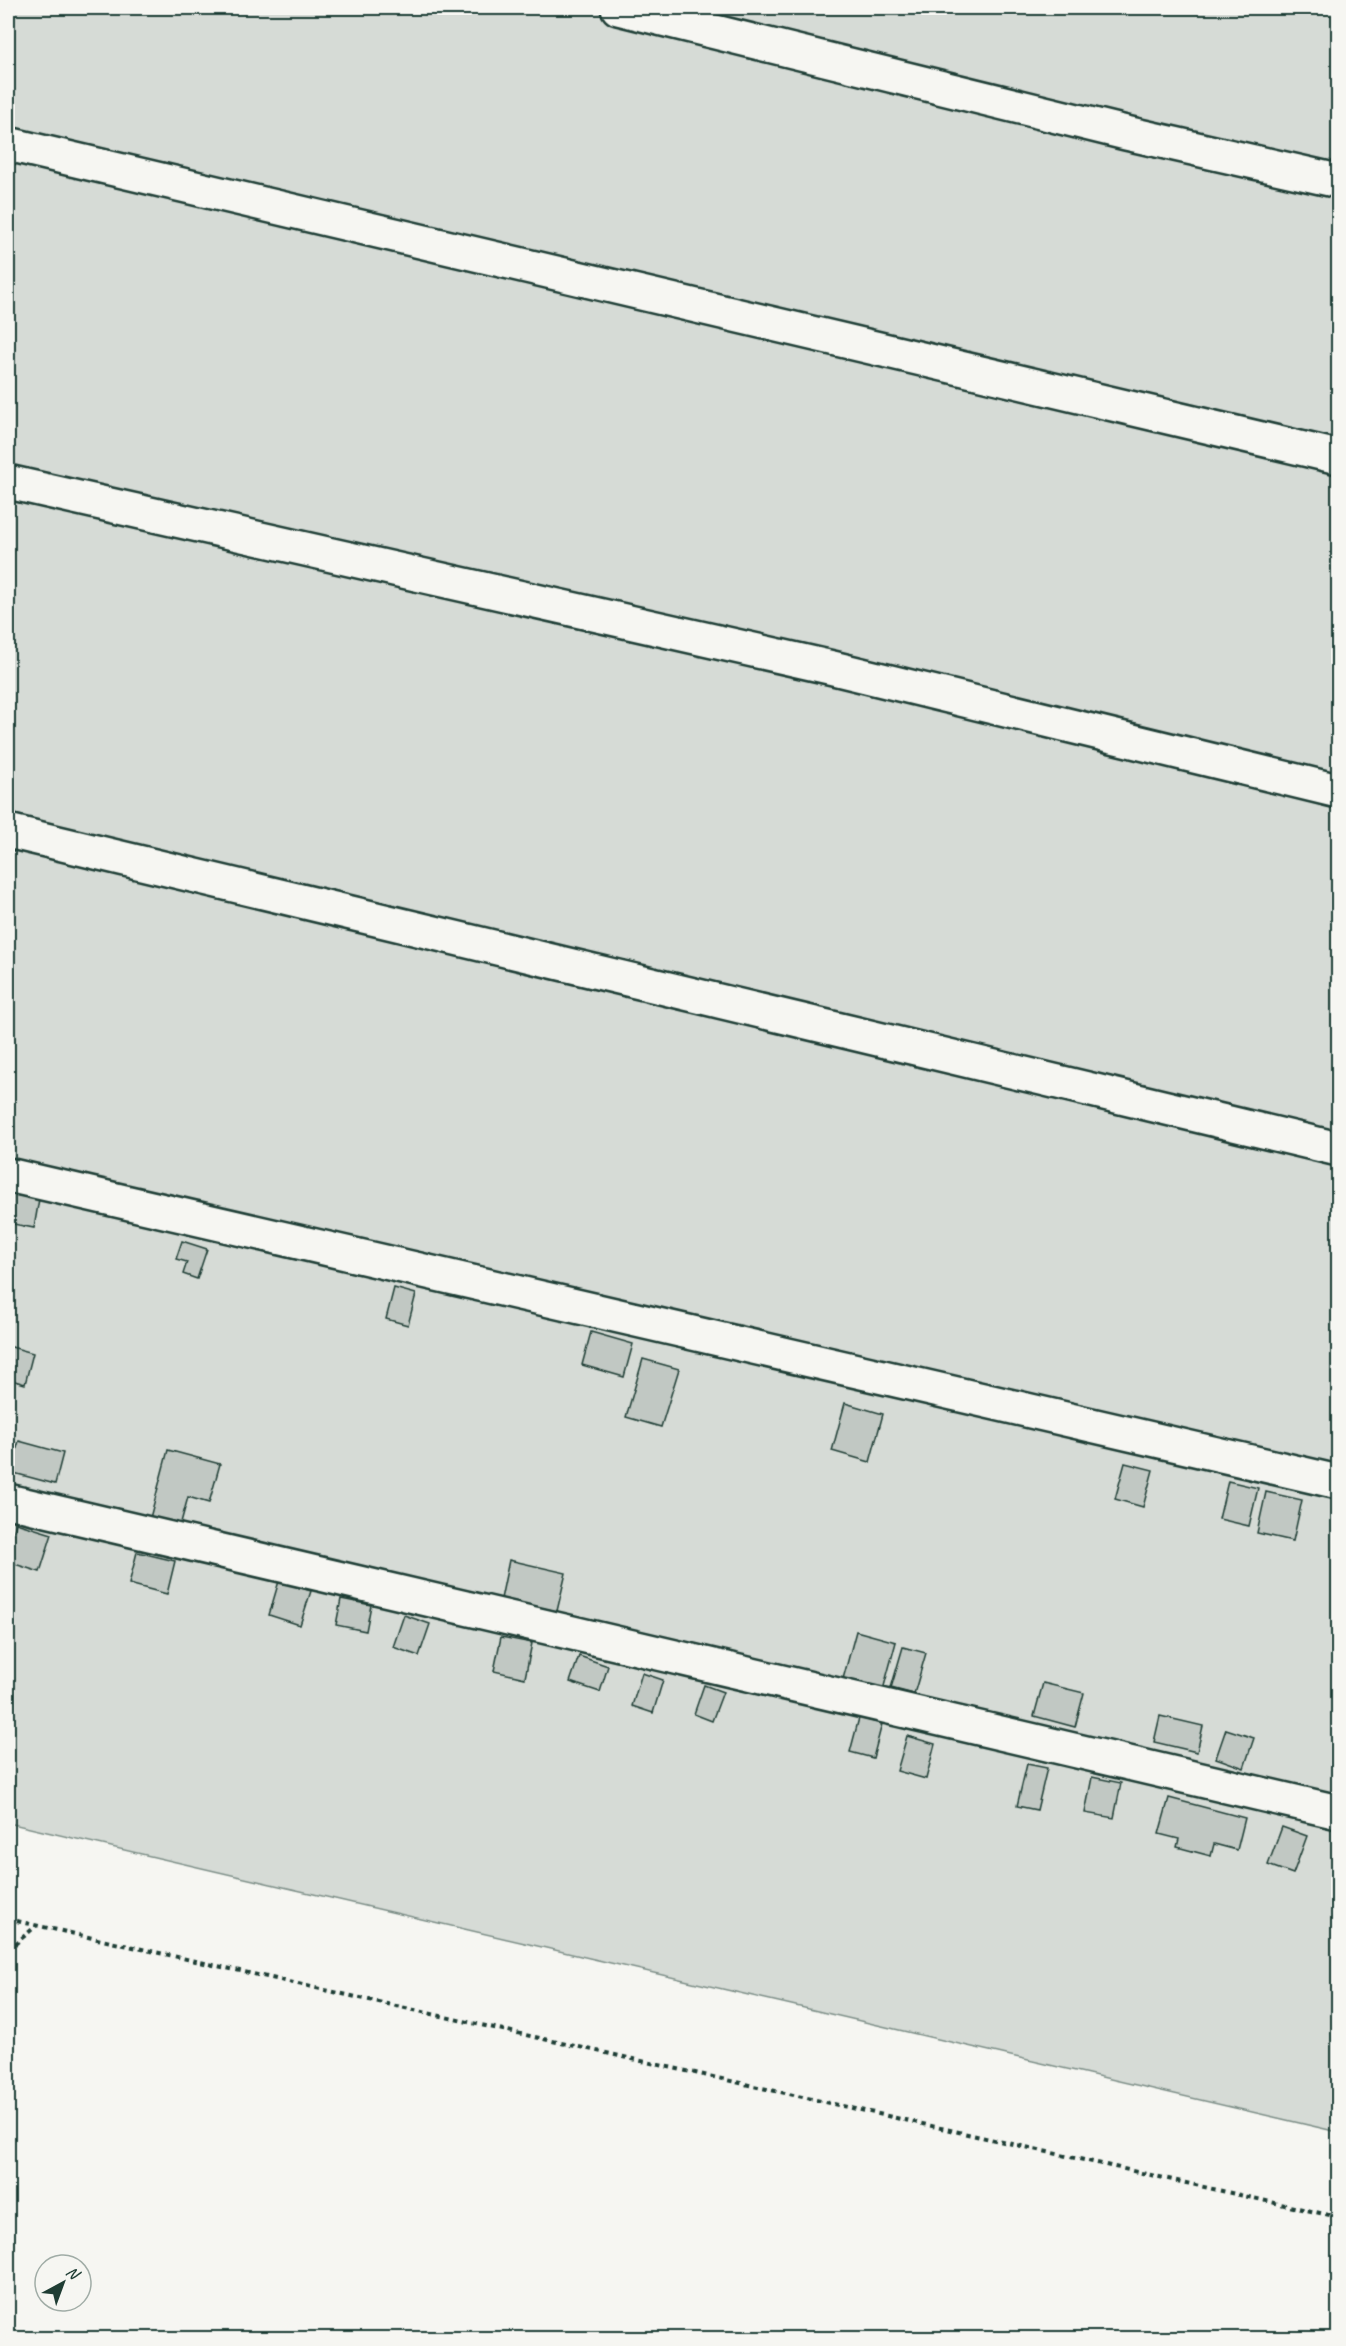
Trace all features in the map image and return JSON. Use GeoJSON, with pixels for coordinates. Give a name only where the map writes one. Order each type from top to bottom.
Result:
{"type":"FeatureCollection","features":[{"type":"Feature","properties":{"kind":"street"},"geometry":{"type":"LineString","coordinates":[[618,8],[1126,133],[1338,181]]}},
{"type":"Feature","properties":{"kind":"street"},"geometry":{"type":"LineString","coordinates":[[8,144],[1338,457]]}},
{"type":"Feature","properties":{"kind":"street"},"geometry":{"type":"LineString","coordinates":[[8,482],[833,668],[1338,791]]}},
{"type":"Feature","properties":{"kind":"street"},"geometry":{"type":"LineString","coordinates":[[8,831],[1338,1149]]}},
{"type":"Feature","properties":{"kind":"street"},"geometry":{"type":"LineString","coordinates":[[8,1175],[1338,1482]]}},
{"type":"Feature","properties":{"kind":"street"},"geometry":{"type":"LineString","coordinates":[[8,1501],[1338,1812]]}},
{"type":"Feature","properties":{"kind":"path"},"geometry":{"type":"LineString","coordinates":[[8,1918],[1338,2217]]}},
{"type":"Feature","properties":{"kind":"path"},"geometry":{"type":"LineString","coordinates":[[8,1950],[36,1925]]}},
{"type":"Feature","properties":{"kind":"shaded area"},"geometry":{"type":"Polygon","coordinates":[[[8,8],[1338,8],[1338,2132],[8,1823],[8,8]]]}},
{"type":"Feature","properties":{"kind":"building"},"geometry":{"type":"Polygon","coordinates":[[[8,1194],[39,1199],[34,1228],[8,1223],[8,1194]]]}},
{"type":"Feature","properties":{"kind":"building"},"geometry":{"type":"Polygon","coordinates":[[[182,1241],[207,1249],[197,1279],[183,1274],[187,1262],[176,1259],[182,1241]]]}},
{"type":"Feature","properties":{"kind":"building"},"geometry":{"type":"Polygon","coordinates":[[[394,1288],[416,1294],[408,1325],[386,1319],[394,1288]]]}},
{"type":"Feature","properties":{"kind":"building"},"geometry":{"type":"Polygon","coordinates":[[[591,1332],[633,1344],[624,1377],[582,1365],[591,1332]]]}},
{"type":"Feature","properties":{"kind":"building"},"geometry":{"type":"Polygon","coordinates":[[[8,1346],[33,1353],[25,1384],[8,1379],[8,1346]]]}},
{"type":"Feature","properties":{"kind":"building"},"geometry":{"type":"Polygon","coordinates":[[[643,1359],[679,1369],[661,1427],[626,1417],[643,1359]]]}},
{"type":"Feature","properties":{"kind":"building"},"geometry":{"type":"Polygon","coordinates":[[[845,1403],[883,1414],[870,1462],[832,1451],[845,1403]]]}},
{"type":"Feature","properties":{"kind":"building"},"geometry":{"type":"Polygon","coordinates":[[[19,1441],[63,1453],[55,1484],[10,1472],[19,1441]]]}},
{"type":"Feature","properties":{"kind":"building"},"geometry":{"type":"Polygon","coordinates":[[[168,1450],[220,1464],[209,1503],[188,1497],[180,1526],[150,1518],[168,1450]]]}},
{"type":"Feature","properties":{"kind":"building"},"geometry":{"type":"Polygon","coordinates":[[[1125,1463],[1153,1470],[1143,1507],[1115,1499],[1125,1463]]]}},
{"type":"Feature","properties":{"kind":"building"},"geometry":{"type":"Polygon","coordinates":[[[1228,1481],[1258,1488],[1249,1526],[1219,1519],[1228,1481]]]}},
{"type":"Feature","properties":{"kind":"building"},"geometry":{"type":"Polygon","coordinates":[[[1266,1492],[1302,1500],[1293,1541],[1257,1533],[1266,1492]]]}},
{"type":"Feature","properties":{"kind":"building"},"geometry":{"type":"Polygon","coordinates":[[[16,1523],[52,1534],[40,1572],[8,1562],[8,1552],[16,1523]]]}},
{"type":"Feature","properties":{"kind":"building"},"geometry":{"type":"Polygon","coordinates":[[[137,1552],[175,1561],[167,1594],[129,1584],[137,1552]]]}},
{"type":"Feature","properties":{"kind":"building"},"geometry":{"type":"Polygon","coordinates":[[[509,1560],[566,1573],[557,1611],[501,1599],[509,1560]]]}},
{"type":"Feature","properties":{"kind":"building"},"geometry":{"type":"Polygon","coordinates":[[[279,1581],[311,1591],[300,1625],[269,1615],[279,1581]]]}},
{"type":"Feature","properties":{"kind":"building"},"geometry":{"type":"Polygon","coordinates":[[[341,1599],[371,1605],[366,1631],[336,1625],[341,1599]]]}},
{"type":"Feature","properties":{"kind":"building"},"geometry":{"type":"Polygon","coordinates":[[[404,1615],[430,1624],[419,1656],[393,1647],[404,1615]]]}},
{"type":"Feature","properties":{"kind":"building"},"geometry":{"type":"Polygon","coordinates":[[[856,1631],[896,1642],[883,1690],[843,1679],[856,1631]]]}},
{"type":"Feature","properties":{"kind":"building"},"geometry":{"type":"Polygon","coordinates":[[[501,1637],[532,1643],[525,1678],[494,1671],[501,1637]]]}},
{"type":"Feature","properties":{"kind":"building"},"geometry":{"type":"Polygon","coordinates":[[[903,1647],[926,1653],[914,1694],[891,1688],[903,1647]]]}},
{"type":"Feature","properties":{"kind":"building"},"geometry":{"type":"Polygon","coordinates":[[[579,1656],[608,1666],[600,1692],[570,1682],[579,1656]]]}},
{"type":"Feature","properties":{"kind":"building"},"geometry":{"type":"Polygon","coordinates":[[[642,1673],[663,1680],[653,1713],[632,1706],[642,1673]]]}},
{"type":"Feature","properties":{"kind":"building"},"geometry":{"type":"Polygon","coordinates":[[[1043,1683],[1084,1693],[1075,1727],[1034,1716],[1043,1683]]]}},
{"type":"Feature","properties":{"kind":"building"},"geometry":{"type":"Polygon","coordinates":[[[704,1685],[723,1692],[712,1721],[694,1714],[704,1685]]]}},
{"type":"Feature","properties":{"kind":"building"},"geometry":{"type":"Polygon","coordinates":[[[1160,1716],[1203,1726],[1197,1752],[1154,1742],[1160,1716]]]}},
{"type":"Feature","properties":{"kind":"building"},"geometry":{"type":"Polygon","coordinates":[[[859,1718],[882,1724],[873,1758],[850,1752],[859,1718]]]}},
{"type":"Feature","properties":{"kind":"building"},"geometry":{"type":"Polygon","coordinates":[[[1226,1729],[1254,1738],[1244,1768],[1216,1758],[1226,1729]]]}},
{"type":"Feature","properties":{"kind":"building"},"geometry":{"type":"Polygon","coordinates":[[[907,1736],[935,1744],[926,1779],[897,1771],[907,1736]]]}},
{"type":"Feature","properties":{"kind":"building"},"geometry":{"type":"Polygon","coordinates":[[[1027,1764],[1047,1768],[1037,1810],[1017,1806],[1027,1764]]]}},
{"type":"Feature","properties":{"kind":"building"},"geometry":{"type":"Polygon","coordinates":[[[1092,1777],[1121,1783],[1114,1818],[1085,1813],[1092,1777]]]}},
{"type":"Feature","properties":{"kind":"building"},"geometry":{"type":"Polygon","coordinates":[[[1169,1798],[1245,1818],[1237,1850],[1214,1844],[1211,1856],[1177,1847],[1179,1839],[1159,1834],[1169,1798]]]}},
{"type":"Feature","properties":{"kind":"building"},"geometry":{"type":"Polygon","coordinates":[[[1282,1827],[1307,1836],[1293,1874],[1268,1865],[1282,1827]]]}}]}
